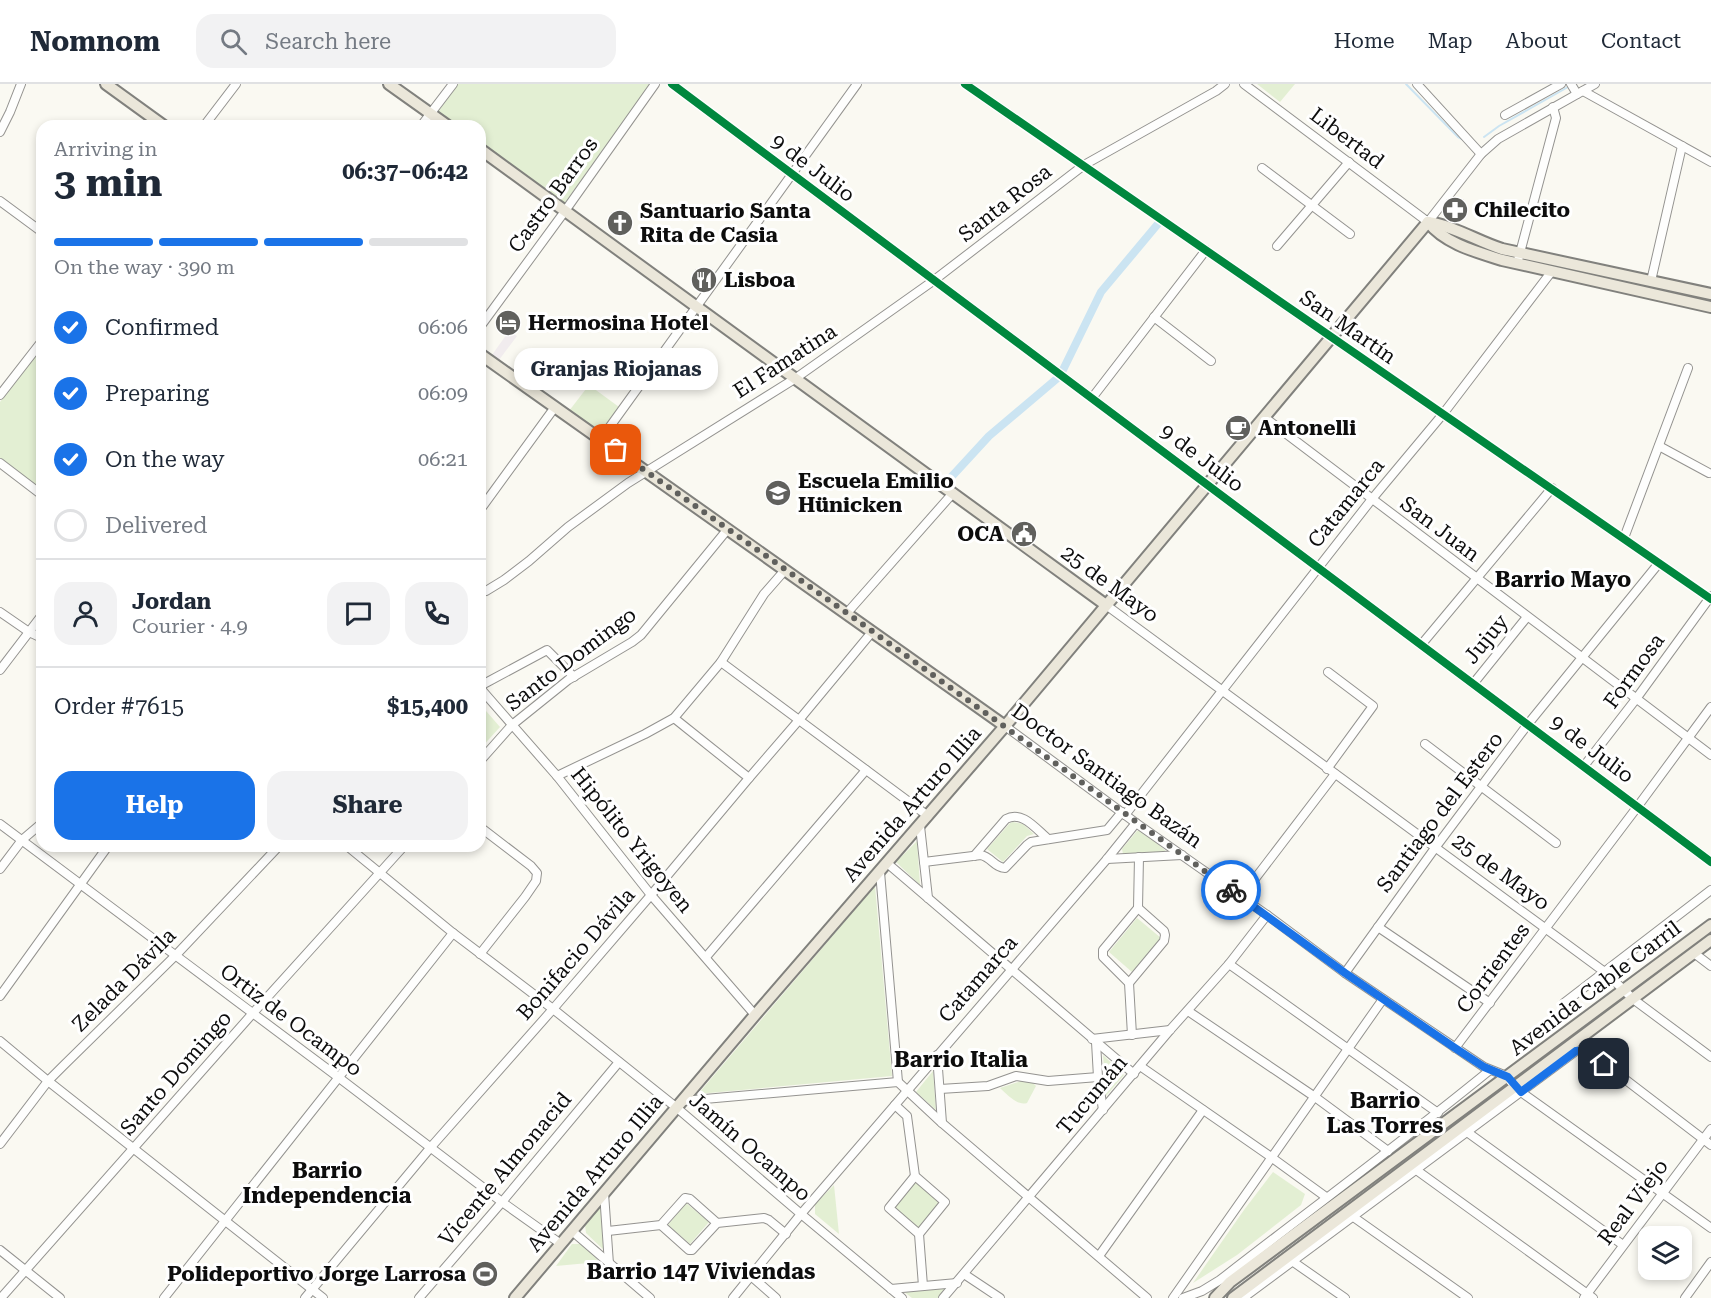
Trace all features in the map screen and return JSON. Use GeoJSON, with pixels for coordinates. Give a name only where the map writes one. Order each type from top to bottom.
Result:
{"type":"FeatureCollection","features":[{"type":"Feature","properties":{"kind":"main road"},"geometry":{"type":"LineString","coordinates":[[106,84],[156,120]]}},
{"type":"Feature","properties":{"kind":"main road"},"geometry":{"type":"LineString","coordinates":[[389,84],[440,120]]}},
{"type":"Feature","properties":{"kind":"main road","name":"25 de Mayo"},"geometry":{"type":"LineString","coordinates":[[486,153],[1106,605]]}},
{"type":"Feature","properties":{"kind":"main road"},"geometry":{"type":"LineString","coordinates":[[1428,222],[1436,233],[1486,255],[1518,258],[1651,280],[1711,294]]}},
{"type":"Feature","properties":{"kind":"main road","name":"Avenida Arturo Illia"},"geometry":{"type":"LineString","coordinates":[[520,1296],[561,1244],[755,1015],[1005,726],[1428,222]]}},
{"type":"Feature","properties":{"kind":"main road"},"geometry":{"type":"LineString","coordinates":[[1518,258],[1552,271],[1711,307]]}},
{"type":"Feature","properties":{"kind":"main road","name":"Doctor Santiago Bazán"},"geometry":{"type":"LineString","coordinates":[[486,358],[1005,726]]}},
{"type":"Feature","properties":{"kind":"main road","name":"Avenida Cable Carril"},"geometry":{"type":"LineString","coordinates":[[1215,1298],[1230,1282],[1711,925]]}},
{"type":"Feature","properties":{"kind":"main road","name":"Avenida Cable Carril"},"geometry":{"type":"LineString","coordinates":[[1233,1298],[1519,1089],[1711,940]]}},
{"type":"Feature","properties":{"kind":"street"},"geometry":{"type":"LineString","coordinates":[[0,132],[21,84]]}},
{"type":"Feature","properties":{"kind":"street"},"geometry":{"type":"LineString","coordinates":[[209,120],[236,84]]}},
{"type":"Feature","properties":{"kind":"street"},"geometry":{"type":"LineString","coordinates":[[425,120],[453,84]]}},
{"type":"Feature","properties":{"kind":"street","name":"Castro Barros"},"geometry":{"type":"LineString","coordinates":[[486,319],[655,84]]}},
{"type":"Feature","properties":{"kind":"street","name":"9 de Julio"},"geometry":{"type":"LineString","coordinates":[[672,84],[1711,862]]}},
{"type":"Feature","properties":{"kind":"street"},"geometry":{"type":"LineString","coordinates":[[601,439],[857,84]]}},
{"type":"Feature","properties":{"kind":"street","name":"San Martín"},"geometry":{"type":"LineString","coordinates":[[965,84],[1659,564],[1711,597]]}},
{"type":"Feature","properties":{"kind":"street","name":"Santa Rosa"},"geometry":{"type":"LineString","coordinates":[[933,281],[1084,165],[1225,84]]}},
{"type":"Feature","properties":{"kind":"street","name":"Libertad"},"geometry":{"type":"LineString","coordinates":[[1244,84],[1428,222]]}},
{"type":"Feature","properties":{"kind":"street"},"geometry":{"type":"LineString","coordinates":[[1417,84],[1481,154]]}},
{"type":"Feature","properties":{"kind":"street"},"geometry":{"type":"LineString","coordinates":[[1571,84],[1580,92],[1711,162]]}},
{"type":"Feature","properties":{"kind":"street"},"geometry":{"type":"LineString","coordinates":[[1428,222],[1481,154],[1498,139],[1595,84]]}},
{"type":"Feature","properties":{"kind":"street"},"geometry":{"type":"LineString","coordinates":[[1505,115],[1556,85]]}},
{"type":"Feature","properties":{"kind":"street"},"geometry":{"type":"LineString","coordinates":[[1518,258],[1556,118],[1553,107]]}},
{"type":"Feature","properties":{"kind":"street"},"geometry":{"type":"LineString","coordinates":[[1651,280],[1682,146]]}},
{"type":"Feature","properties":{"kind":"street"},"geometry":{"type":"LineString","coordinates":[[1277,246],[1349,162]]}},
{"type":"Feature","properties":{"kind":"street"},"geometry":{"type":"LineString","coordinates":[[1262,168],[1350,234]]}},
{"type":"Feature","properties":{"kind":"street"},"geometry":{"type":"LineString","coordinates":[[0,201],[36,228]]}},
{"type":"Feature","properties":{"kind":"street"},"geometry":{"type":"LineString","coordinates":[[1092,398],[1206,250]]}},
{"type":"Feature","properties":{"kind":"street","name":"Catamarca"},"geometry":{"type":"LineString","coordinates":[[974,856],[984,856],[998,867],[1005,868],[1027,844],[1035,840],[1107,830],[1124,813],[1371,499],[1443,414],[1552,271]]}},
{"type":"Feature","properties":{"kind":"street","name":"El Famatina"},"geometry":{"type":"LineString","coordinates":[[486,591],[529,561],[607,497],[796,378],[933,281]]}},
{"type":"Feature","properties":{"kind":"street"},"geometry":{"type":"LineString","coordinates":[[1154,317],[1211,361]]}},
{"type":"Feature","properties":{"kind":"street"},"geometry":{"type":"LineString","coordinates":[[0,395],[36,349]]}},
{"type":"Feature","properties":{"kind":"street"},"geometry":{"type":"LineString","coordinates":[[1624,538],[1688,368]]}},
{"type":"Feature","properties":{"kind":"street"},"geometry":{"type":"LineString","coordinates":[[486,502],[555,407]]}},
{"type":"Feature","properties":{"kind":"street","name":"San Juan"},"geometry":{"type":"LineString","coordinates":[[1263,417],[1711,755]]}},
{"type":"Feature","properties":{"kind":"street"},"geometry":{"type":"LineString","coordinates":[[1659,446],[1710,473]]}},
{"type":"Feature","properties":{"kind":"street"},"geometry":{"type":"LineString","coordinates":[[0,463],[36,490]]}},
{"type":"Feature","properties":{"kind":"street"},"geometry":{"type":"LineString","coordinates":[[1421,645],[1552,488]]}},
{"type":"Feature","properties":{"kind":"street"},"geometry":{"type":"LineString","coordinates":[[847,613],[953,493]]}},
{"type":"Feature","properties":{"kind":"street","name":"Santo Domingo"},"geometry":{"type":"LineString","coordinates":[[486,753],[512,725],[574,677],[641,635],[727,530]]}},
{"type":"Feature","properties":{"kind":"street","name":"Santiago del Estero"},"geometry":{"type":"LineString","coordinates":[[1345,973],[1528,724],[1659,564]]}},
{"type":"Feature","properties":{"kind":"street"},"geometry":{"type":"LineString","coordinates":[[556,776],[674,718],[721,662],[764,594],[785,570]]}},
{"type":"Feature","properties":{"kind":"street","name":"Formosa"},"geometry":{"type":"LineString","coordinates":[[1584,766],[1711,597]]}},
{"type":"Feature","properties":{"kind":"street","name":"25 de Mayo"},"geometry":{"type":"LineString","coordinates":[[1106,605],[1604,971],[1623,991],[1711,1057]]}},
{"type":"Feature","properties":{"kind":"street"},"geometry":{"type":"LineString","coordinates":[[0,612],[36,635]]}},
{"type":"Feature","properties":{"kind":"street","name":"Jujuy"},"geometry":{"type":"LineString","coordinates":[[1473,684],[1527,617]]}},
{"type":"Feature","properties":{"kind":"street"},"geometry":{"type":"LineString","coordinates":[[0,670],[36,623]]}},
{"type":"Feature","properties":{"kind":"street","name":"Bonifacio Dávila"},"geometry":{"type":"LineString","coordinates":[[305,1298],[431,1147],[553,1010],[651,895],[872,632]]}},
{"type":"Feature","properties":{"kind":"street"},"geometry":{"type":"LineString","coordinates":[[486,684],[547,650],[574,677]]}},
{"type":"Feature","properties":{"kind":"street"},"geometry":{"type":"LineString","coordinates":[[721,662],[928,816]]}},
{"type":"Feature","properties":{"kind":"street"},"geometry":{"type":"LineString","coordinates":[[1327,769],[1373,706],[1328,672]]}},
{"type":"Feature","properties":{"kind":"street","name":"Hipólito Yrigoyen"},"geometry":{"type":"LineString","coordinates":[[486,694],[556,776],[651,895],[755,1015]]}},
{"type":"Feature","properties":{"kind":"street","name":"Corrientes"},"geometry":{"type":"LineString","coordinates":[[1455,1048],[1711,707]]}},
{"type":"Feature","properties":{"kind":"street"},"geometry":{"type":"LineString","coordinates":[[674,718],[749,778]]}},
{"type":"Feature","properties":{"kind":"street","name":"Doctor Santiago Bazán"},"geometry":{"type":"LineString","coordinates":[[1005,726],[1345,973],[1490,1071],[1506,1076]]}},
{"type":"Feature","properties":{"kind":"street"},"geometry":{"type":"LineString","coordinates":[[1425,744],[1556,843]]}},
{"type":"Feature","properties":{"kind":"street"},"geometry":{"type":"LineString","coordinates":[[706,957],[866,770]]}},
{"type":"Feature","properties":{"kind":"street"},"geometry":{"type":"LineString","coordinates":[[1241,897],[1335,774]]}},
{"type":"Feature","properties":{"kind":"street"},"geometry":{"type":"LineString","coordinates":[[924,862],[974,856],[1006,819],[1011,817],[1025,819],[1048,839]]}},
{"type":"Feature","properties":{"kind":"street","name":"Catamarca"},"geometry":{"type":"LineString","coordinates":[[733,1298],[801,1214],[1136,823]]}},
{"type":"Feature","properties":{"kind":"street","name":"Ortiz de Ocampo"},"geometry":{"type":"LineString","coordinates":[[0,824],[36,851]]}},
{"type":"Feature","properties":{"kind":"street"},"geometry":{"type":"LineString","coordinates":[[920,826],[928,898]]}},
{"type":"Feature","properties":{"kind":"street"},"geometry":{"type":"LineString","coordinates":[[0,869],[22,840],[36,827]]}},
{"type":"Feature","properties":{"kind":"street"},"geometry":{"type":"LineString","coordinates":[[480,954],[536,882],[537,873],[486,832]]}},
{"type":"Feature","properties":{"kind":"street","name":"Ortiz de Ocampo"},"geometry":{"type":"LineString","coordinates":[[38,852],[561,1244]]}},
{"type":"Feature","properties":{"kind":"street"},"geometry":{"type":"LineString","coordinates":[[0,996],[104,852]]}},
{"type":"Feature","properties":{"kind":"street","name":"Zelada Dávila"},"geometry":{"type":"LineString","coordinates":[[0,1144],[48,1082],[176,956],[273,852]]}},
{"type":"Feature","properties":{"kind":"street","name":"Jamín Ocampo"},"geometry":{"type":"LineString","coordinates":[[355,852],[453,933],[619,1062],[680,1104],[801,1214],[903,1298]]}},
{"type":"Feature","properties":{"kind":"street","name":"Santo Domingo"},"geometry":{"type":"LineString","coordinates":[[1,1298],[399,852]]}},
{"type":"Feature","properties":{"kind":"street"},"geometry":{"type":"LineString","coordinates":[[1107,859],[1182,855]]}},
{"type":"Feature","properties":{"kind":"street"},"geometry":{"type":"LineString","coordinates":[[1132,1035],[1129,983],[1103,957],[1103,950],[1138,908],[1139,857]]}},
{"type":"Feature","properties":{"kind":"street"},"geometry":{"type":"LineString","coordinates":[[884,867],[928,898],[1134,1074]]}},
{"type":"Feature","properties":{"kind":"street"},"geometry":{"type":"LineString","coordinates":[[884,867],[898,1082],[942,1123],[1147,1298]]}},
{"type":"Feature","properties":{"kind":"street"},"geometry":{"type":"LineString","coordinates":[[1564,1003],[1711,890]]}},
{"type":"Feature","properties":{"kind":"street"},"geometry":{"type":"LineString","coordinates":[[1129,983],[1164,941],[1165,935],[1164,931],[1138,908]]}},
{"type":"Feature","properties":{"kind":"street","name":"Tucumán"},"geometry":{"type":"LineString","coordinates":[[943,1298],[1170,1030],[1230,964],[1267,915]]}},
{"type":"Feature","properties":{"kind":"street"},"geometry":{"type":"LineString","coordinates":[[1377,927],[1490,1003]]}},
{"type":"Feature","properties":{"kind":"street"},"geometry":{"type":"LineString","coordinates":[[164,1298],[453,933]]}},
{"type":"Feature","properties":{"kind":"street"},"geometry":{"type":"LineString","coordinates":[[1694,953],[1711,966]]}},
{"type":"Feature","properties":{"kind":"street"},"geometry":{"type":"LineString","coordinates":[[1230,964],[1438,1113]]}},
{"type":"Feature","properties":{"kind":"street"},"geometry":{"type":"LineString","coordinates":[[1173,1298],[1383,999]]}},
{"type":"Feature","properties":{"kind":"street"},"geometry":{"type":"LineString","coordinates":[[1188,1011],[1315,1097],[1388,1151]]}},
{"type":"Feature","properties":{"kind":"street"},"geometry":{"type":"LineString","coordinates":[[1094,1040],[1170,1030]]}},
{"type":"Feature","properties":{"kind":"street"},"geometry":{"type":"LineString","coordinates":[[1094,1040],[1103,1110]]}},
{"type":"Feature","properties":{"kind":"street"},"geometry":{"type":"LineString","coordinates":[[0,1041],[48,1082],[323,1298]]}},
{"type":"Feature","properties":{"kind":"street"},"geometry":{"type":"LineString","coordinates":[[1243,1298],[1467,1132],[1519,1089],[1576,1051],[1583,1049],[1588,1051],[1711,1145]]}},
{"type":"Feature","properties":{"kind":"street"},"geometry":{"type":"LineString","coordinates":[[937,1055],[942,1123]]}},
{"type":"Feature","properties":{"kind":"street","name":"Vicente Almonacid"},"geometry":{"type":"LineString","coordinates":[[419,1298],[619,1062]]}},
{"type":"Feature","properties":{"kind":"street"},"geometry":{"type":"LineString","coordinates":[[1140,1066],[1326,1197]]}},
{"type":"Feature","properties":{"kind":"street"},"geometry":{"type":"LineString","coordinates":[[1183,1298],[1202,1291],[1220,1280],[1490,1071]]}},
{"type":"Feature","properties":{"kind":"street"},"geometry":{"type":"LineString","coordinates":[[940,1089],[988,1086],[1016,1076],[1048,1081],[1098,1077]]}},
{"type":"Feature","properties":{"kind":"street"},"geometry":{"type":"LineString","coordinates":[[1506,1076],[1519,1089],[1711,1228]]}},
{"type":"Feature","properties":{"kind":"street"},"geometry":{"type":"LineString","coordinates":[[680,1104],[898,1082]]}},
{"type":"Feature","properties":{"kind":"street"},"geometry":{"type":"LineString","coordinates":[[895,1105],[907,1116],[915,1176],[945,1202],[919,1234],[922,1286]]}},
{"type":"Feature","properties":{"kind":"street"},"geometry":{"type":"LineString","coordinates":[[1100,1256],[1203,1110]]}},
{"type":"Feature","properties":{"kind":"street","name":"Real Viejo"},"geometry":{"type":"LineString","coordinates":[[1588,1297],[1623,1245],[1711,1129]]}},
{"type":"Feature","properties":{"kind":"street"},"geometry":{"type":"LineString","coordinates":[[1467,1132],[1623,1245]]}},
{"type":"Feature","properties":{"kind":"street"},"geometry":{"type":"LineString","coordinates":[[1415,1169],[1588,1297]]}},
{"type":"Feature","properties":{"kind":"street"},"geometry":{"type":"LineString","coordinates":[[915,1176],[889,1208],[919,1234]]}},
{"type":"Feature","properties":{"kind":"street"},"geometry":{"type":"LineString","coordinates":[[604,1193],[609,1263]]}},
{"type":"Feature","properties":{"kind":"street"},"geometry":{"type":"LineString","coordinates":[[608,1231],[661,1225],[686,1198],[717,1223]]}},
{"type":"Feature","properties":{"kind":"street"},"geometry":{"type":"LineString","coordinates":[[1352,1216],[1468,1298]]}},
{"type":"Feature","properties":{"kind":"street"},"geometry":{"type":"LineString","coordinates":[[661,1225],[689,1250],[692,1250],[717,1223],[764,1218],[786,1234]]}},
{"type":"Feature","properties":{"kind":"street"},"geometry":{"type":"LineString","coordinates":[[572,1231],[650,1298]]}},
{"type":"Feature","properties":{"kind":"street"},"geometry":{"type":"LineString","coordinates":[[0,1250],[60,1298]]}},
{"type":"Feature","properties":{"kind":"street"},"geometry":{"type":"LineString","coordinates":[[1292,1261],[1345,1298]]}},
{"type":"Feature","properties":{"kind":"street"},"geometry":{"type":"LineString","coordinates":[[1685,1298],[1711,1262]]}},
{"type":"Feature","properties":{"kind":"street"},"geometry":{"type":"LineString","coordinates":[[964,1274],[1000,1298]]}},
{"type":"Feature","properties":{"kind":"street"},"geometry":{"type":"LineString","coordinates":[[752,1276],[777,1298]]}},
{"type":"Feature","properties":{"kind":"street"},"geometry":{"type":"LineString","coordinates":[[891,1288],[957,1283]]}},
{"type":"Feature","properties":{"kind":"shaded area"},"geometry":{"type":"Polygon","coordinates":[[[509,331],[517,336],[499,360],[492,355],[509,331]]]}},
{"type":"Feature","properties":{"kind":"green space"},"geometry":{"type":"Polygon","coordinates":[[[458,84],[650,84],[564,204],[486,148],[486,120],[447,120],[437,113],[458,84]]]}},
{"type":"Feature","properties":{"kind":"green space"},"geometry":{"type":"Polygon","coordinates":[[[1257,84],[1295,84],[1280,102],[1257,84]]]}},
{"type":"Feature","properties":{"kind":"green space"},"geometry":{"type":"Polygon","coordinates":[[[36,355],[36,486],[0,459],[0,402],[36,355]]]}},
{"type":"Feature","properties":{"kind":"green space"},"geometry":{"type":"Polygon","coordinates":[[[589,385],[619,407],[599,432],[569,411],[589,385]]]}},
{"type":"Feature","properties":{"kind":"green space"},"geometry":{"type":"Polygon","coordinates":[[[486,711],[500,727],[486,742],[486,711]]]}},
{"type":"Feature","properties":{"kind":"green space"},"geometry":{"type":"Polygon","coordinates":[[[1013,822],[1023,824],[1034,834],[1027,836],[1003,862],[987,849],[1013,822]]]}},
{"type":"Feature","properties":{"kind":"green space"},"geometry":{"type":"Polygon","coordinates":[[[1137,831],[1143,831],[1167,852],[1123,854],[1122,849],[1137,831]]]}},
{"type":"Feature","properties":{"kind":"green space"},"geometry":{"type":"Polygon","coordinates":[[[917,841],[920,885],[896,862],[917,841]]]}},
{"type":"Feature","properties":{"kind":"green space"},"geometry":{"type":"Polygon","coordinates":[[[875,886],[892,1076],[698,1094],[875,886]]]}},
{"type":"Feature","properties":{"kind":"green space"},"geometry":{"type":"Polygon","coordinates":[[[1137,918],[1161,938],[1132,972],[1109,952],[1137,918]]]}},
{"type":"Feature","properties":{"kind":"green space"},"geometry":{"type":"Polygon","coordinates":[[[1103,1055],[1124,1075],[1106,1096],[1103,1055]]]}},
{"type":"Feature","properties":{"kind":"green space"},"geometry":{"type":"Polygon","coordinates":[[[933,1071],[936,1110],[916,1092],[933,1071]]]}},
{"type":"Feature","properties":{"kind":"green space"},"geometry":{"type":"Polygon","coordinates":[[[1021,1081],[1032,1082],[1036,1086],[1027,1103],[1023,1104],[1009,1097],[1000,1088],[1021,1081]]]}},
{"type":"Feature","properties":{"kind":"green space"},"geometry":{"type":"Polygon","coordinates":[[[1273,1172],[1305,1194],[1301,1205],[1237,1255],[1193,1283],[1244,1210],[1273,1172]]]}},
{"type":"Feature","properties":{"kind":"green space"},"geometry":{"type":"Polygon","coordinates":[[[915,1182],[940,1203],[919,1228],[894,1207],[915,1182]]]}},
{"type":"Feature","properties":{"kind":"green space"},"geometry":{"type":"Polygon","coordinates":[[[834,1185],[839,1234],[815,1214],[815,1204],[834,1185]]]}},
{"type":"Feature","properties":{"kind":"green space"},"geometry":{"type":"Polygon","coordinates":[[[686,1203],[709,1222],[690,1244],[668,1225],[686,1203]]]}},
{"type":"Feature","properties":{"kind":"green space"},"geometry":{"type":"Polygon","coordinates":[[[601,1206],[606,1252],[586,1233],[585,1225],[601,1206]]]}},
{"type":"Feature","properties":{"kind":"green space"},"geometry":{"type":"Polygon","coordinates":[[[572,1244],[584,1244],[599,1262],[556,1266],[572,1244]]]}},
{"type":"Feature","properties":{"kind":"green space"},"geometry":{"type":"Polygon","coordinates":[[[949,1287],[940,1298],[912,1298],[903,1291],[949,1287]]]}},
{"type":"Feature","properties":{"kind":"waterway"},"geometry":{"type":"LineString","coordinates":[[1406,84],[1458,137],[1466,141]]}},
{"type":"Feature","properties":{"kind":"waterway"},"geometry":{"type":"LineString","coordinates":[[1484,137],[1568,87]]}},
{"type":"Feature","properties":{"kind":"waterway"},"geometry":{"type":"LineString","coordinates":[[943,486],[989,436],[1060,376],[1101,292],[1162,219]]}},
{"type":"Feature","properties":{"kind":"cycle path"},"geometry":{"type":"LineString","coordinates":[[672,84],[1711,862]]}},
{"type":"Feature","properties":{"kind":"cycle path"},"geometry":{"type":"LineString","coordinates":[[965,84],[1711,599]]}},
{"type":"Feature","properties":{"kind":"way so far"},"geometry":{"type":"LineString","coordinates":[[616,450],[1005,726],[1231,890]]}},
{"type":"Feature","properties":{"kind":"place","name":"Chilecito"},"geometry":{"type":"Point","coordinates":[1455,210]}},
{"type":"Feature","properties":{"kind":"place","name":"Santuario Santa Rita de Casia"},"geometry":{"type":"Point","coordinates":[620,223]}},
{"type":"Feature","properties":{"kind":"place","name":"Lisboa"},"geometry":{"type":"Point","coordinates":[704,280]}},
{"type":"Feature","properties":{"kind":"place","name":"Hermosina Hotel"},"geometry":{"type":"Point","coordinates":[508,323]}},
{"type":"Feature","properties":{"kind":"place","name":"Antonelli"},"geometry":{"type":"Point","coordinates":[1238,428]}},
{"type":"Feature","properties":{"kind":"place","name":"Granjas Riojanas"},"geometry":{"type":"Point","coordinates":[616,450]}},
{"type":"Feature","properties":{"kind":"place","name":"Escuela Emilio Hünicken"},"geometry":{"type":"Point","coordinates":[778,493]}},
{"type":"Feature","properties":{"kind":"place","name":"OCA"},"geometry":{"type":"Point","coordinates":[1024,534]}},
{"type":"Feature","properties":{"kind":"place","name":"Polideportivo Jorge Larrosa"},"geometry":{"type":"Point","coordinates":[485,1274]}},
{"type":"Feature","properties":{"kind":"district","name":"Barrio Mayo"},"geometry":{"type":"Point","coordinates":[1563,579]}},
{"type":"Feature","properties":{"kind":"district","name":"Barrio Italia"},"geometry":{"type":"Point","coordinates":[961,1059]}},
{"type":"Feature","properties":{"kind":"district","name":"Barrio Las Torres"},"geometry":{"type":"Point","coordinates":[1385,1112]}},
{"type":"Feature","properties":{"kind":"district","name":"Barrio Independencia"},"geometry":{"type":"Point","coordinates":[327,1182]}},
{"type":"Feature","properties":{"kind":"district","name":"Barrio 147 Viviendas"},"geometry":{"type":"Point","coordinates":[701,1271]}},
{"type":"Feature","properties":{"kind":"route"},"geometry":{"type":"LineString","coordinates":[[1231,890],[1345,973],[1455,1048],[1484,1067],[1508,1077],[1521,1092],[1576,1051],[1583,1049],[1588,1051],[1604,1064]]}}]}
